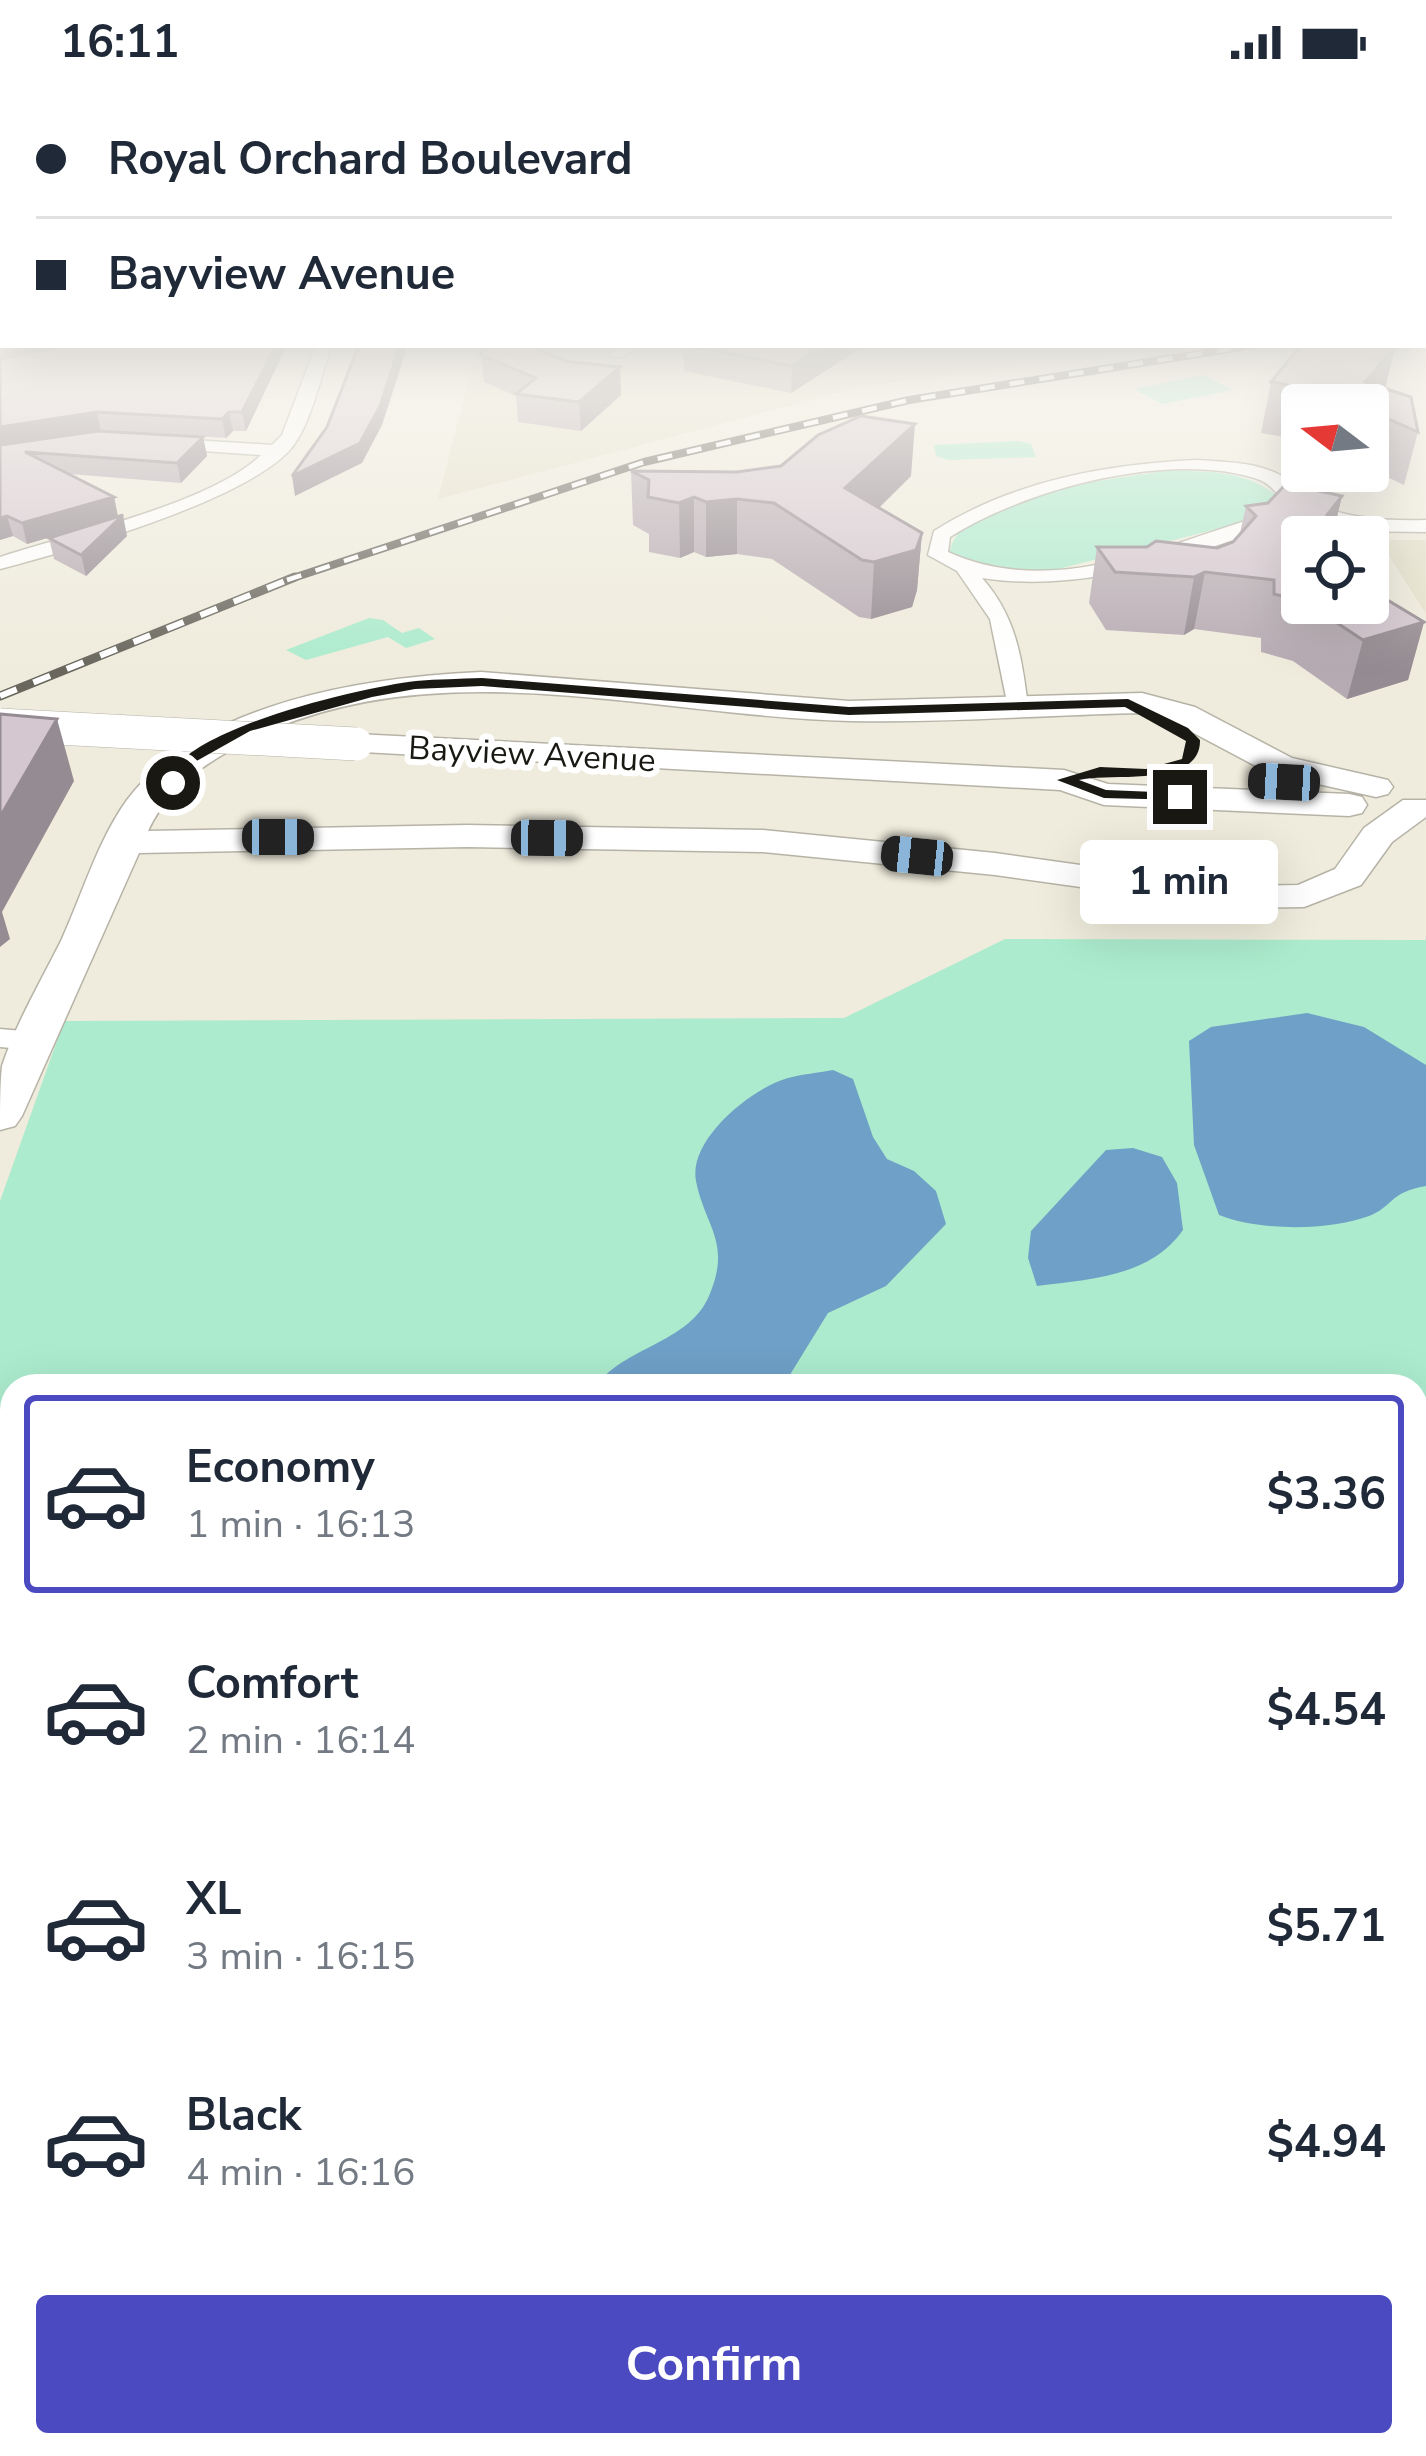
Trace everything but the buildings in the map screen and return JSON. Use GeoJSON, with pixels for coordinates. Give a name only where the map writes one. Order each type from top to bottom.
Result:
{"type":"FeatureCollection","features":[{"type":"Feature","properties":{"kind":"street"},"geometry":{"type":"LineString","coordinates":[[247,449],[280,451]]}},
{"type":"Feature","properties":{"kind":"street"},"geometry":{"type":"LineString","coordinates":[[0,563],[219,490],[280,451]]}},
{"type":"Feature","properties":{"kind":"street"},"geometry":{"type":"LineString","coordinates":[[1017,707],[1008,638],[993,599],[938,555],[940,535],[997,500],[1132,471],[1203,466],[1273,479],[1296,502],[1337,516]]}},
{"type":"Feature","properties":{"kind":"street"},"geometry":{"type":"LineString","coordinates":[[966,573],[1025,577],[1124,564],[1247,529],[1284,514],[1296,502]]}},
{"type":"Feature","properties":{"kind":"street"},"geometry":{"type":"LineString","coordinates":[[1389,527],[1426,526]]}},
{"type":"Feature","properties":{"kind":"street"},"geometry":{"type":"LineString","coordinates":[[1247,529],[1281,528]]}},
{"type":"Feature","properties":{"kind":"street"},"geometry":{"type":"LineString","coordinates":[[993,599],[1011,582],[1025,577]]}},
{"type":"Feature","properties":{"kind":"street"},"geometry":{"type":"LineString","coordinates":[[0,1116],[17,1040],[96,904],[142,805],[176,769],[245,728],[327,702],[415,685],[482,682],[849,711],[1128,703],[1183,714],[1281,766],[1376,787]]}},
{"type":"Feature","properties":{"kind":"street"},"geometry":{"type":"LineString","coordinates":[[1128,703],[1193,740],[1173,765]]}},
{"type":"Feature","properties":{"kind":"street","name":"Bayview Avenue"},"geometry":{"type":"LineString","coordinates":[[0,725],[1064,780],[1104,794],[1423,802]]}},
{"type":"Feature","properties":{"kind":"street","name":"Bayview Avenue"},"geometry":{"type":"LineString","coordinates":[[1064,780],[1100,771],[1173,765],[1376,787],[1423,802]]}},
{"type":"Feature","properties":{"kind":"street"},"geometry":{"type":"LineString","coordinates":[[176,769],[173,783],[182,807],[231,837]]}},
{"type":"Feature","properties":{"kind":"street"},"geometry":{"type":"LineString","coordinates":[[1255,801],[1308,824],[1326,844],[1304,896]]}},
{"type":"Feature","properties":{"kind":"street"},"geometry":{"type":"LineString","coordinates":[[123,842],[231,837],[763,841],[995,864],[1231,897],[1304,896],[1348,877],[1364,861],[1377,836],[1423,802]]}},
{"type":"Feature","properties":{"kind":"street"},"geometry":{"type":"LineString","coordinates":[[96,904],[162,865],[231,837]]}},
{"type":"Feature","properties":{"kind":"shaded area"},"geometry":{"type":"Polygon","coordinates":[[[451,449],[628,449],[438,499],[451,449]]]}},
{"type":"Feature","properties":{"kind":"shaded area"},"geometry":{"type":"Polygon","coordinates":[[[1389,540],[1426,540],[1426,614],[1389,556],[1389,540]]]}},
{"type":"Feature","properties":{"kind":"green space"},"geometry":{"type":"Polygon","coordinates":[[[935,449],[1033,449],[1036,457],[948,460],[936,456],[935,449]]]}},
{"type":"Feature","properties":{"kind":"green space"},"geometry":{"type":"Polygon","coordinates":[[[1167,471],[1238,476],[1276,495],[1265,517],[1058,569],[1009,572],[950,559],[956,538],[975,520],[1004,505],[1077,485],[1167,471]]]}},
{"type":"Feature","properties":{"kind":"green space"},"geometry":{"type":"Polygon","coordinates":[[[369,618],[383,620],[402,633],[419,628],[435,639],[406,648],[388,637],[306,660],[286,650],[369,618]]]}},
{"type":"Feature","properties":{"kind":"green space"},"geometry":{"type":"Polygon","coordinates":[[[1005,939],[1426,940],[1426,1374],[0,1374],[0,1201],[64,1021],[844,1018],[1005,939]]]}},
{"type":"Feature","properties":{"kind":"water"},"geometry":{"type":"Polygon","coordinates":[[[1307,1013],[1364,1027],[1426,1065],[1426,1186],[1405,1192],[1369,1216],[1334,1224],[1273,1226],[1219,1215],[1194,1145],[1189,1041],[1211,1027],[1307,1013]]]}},
{"type":"Feature","properties":{"kind":"water"},"geometry":{"type":"Polygon","coordinates":[[[833,1070],[853,1079],[873,1137],[887,1159],[914,1171],[936,1191],[946,1224],[886,1286],[828,1313],[790,1374],[607,1374],[700,1312],[718,1262],[696,1181],[702,1149],[741,1104],[793,1077],[833,1070]]]}},
{"type":"Feature","properties":{"kind":"water"},"geometry":{"type":"Polygon","coordinates":[[[1133,1148],[1162,1157],[1177,1183],[1183,1230],[1169,1246],[1137,1267],[1037,1286],[1028,1258],[1031,1231],[1106,1150],[1133,1148]]]}},
{"type":"Feature","properties":{"kind":"railway"},"geometry":{"type":"LineString","coordinates":[[290,579],[644,462],[701,449]]}},
{"type":"Feature","properties":{"kind":"railway"},"geometry":{"type":"LineString","coordinates":[[290,579],[295,577]]}},
{"type":"Feature","properties":{"kind":"railway"},"geometry":{"type":"LineString","coordinates":[[0,696],[290,579]]}},
{"type":"Feature","properties":{"kind":"route"},"geometry":{"type":"LineString","coordinates":[[173,783],[176,769],[245,728],[327,702],[415,685],[482,682],[849,711],[1128,703],[1184,731],[1193,740],[1193,755],[1187,762],[1146,773],[1100,771],[1064,780],[1104,794],[1180,797]]}}]}
